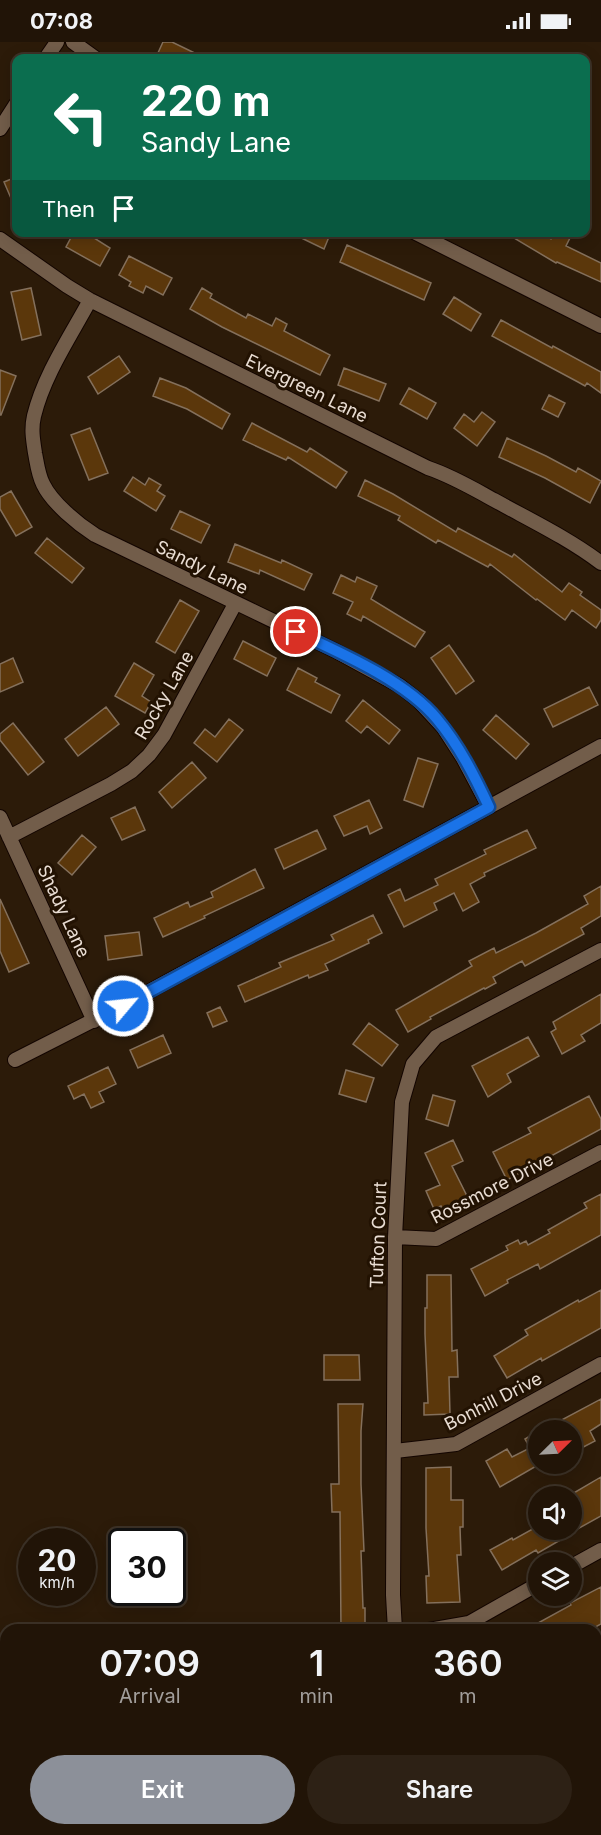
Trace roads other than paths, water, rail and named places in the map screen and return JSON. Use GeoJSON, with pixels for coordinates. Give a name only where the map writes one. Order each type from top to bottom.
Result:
{"type":"FeatureCollection","features":[{"type":"Feature","properties":{"kind":"street"},"geometry":{"type":"LineString","coordinates":[[72,42],[89,54]]}},
{"type":"Feature","properties":{"kind":"street"},"geometry":{"type":"LineString","coordinates":[[0,129],[12,110]]}},
{"type":"Feature","properties":{"kind":"street"},"geometry":{"type":"LineString","coordinates":[[424,237],[601,326]]}},
{"type":"Feature","properties":{"kind":"street","name":"Evergreen Lane"},"geometry":{"type":"LineString","coordinates":[[0,239],[90,300],[428,468],[461,481],[536,521],[601,563]]}},
{"type":"Feature","properties":{"kind":"street","name":"Sandy Lane"},"geometry":{"type":"LineString","coordinates":[[90,300],[52,370],[34,415],[32,439],[43,486],[75,521],[95,535],[336,651],[410,693],[443,728],[463,758],[489,807]]}},
{"type":"Feature","properties":{"kind":"street","name":"Rocky Lane"},"geometry":{"type":"LineString","coordinates":[[9,837],[111,784],[132,771],[149,755],[164,735],[236,604]]}},
{"type":"Feature","properties":{"kind":"street"},"geometry":{"type":"LineString","coordinates":[[15,1060],[94,1021],[601,746]]}},
{"type":"Feature","properties":{"kind":"street","name":"Shady Lane"},"geometry":{"type":"LineString","coordinates":[[0,817],[94,1021]]}},
{"type":"Feature","properties":{"kind":"street","name":"Tufton Court"},"geometry":{"type":"LineString","coordinates":[[395,1624],[395,1237],[402,1102],[413,1064],[436,1037],[601,950]]}},
{"type":"Feature","properties":{"kind":"street","name":"Rossmore Drive"},"geometry":{"type":"LineString","coordinates":[[395,1237],[436,1239],[601,1152]]}},
{"type":"Feature","properties":{"kind":"street","name":"Bonhill Drive"},"geometry":{"type":"LineString","coordinates":[[395,1451],[456,1444],[601,1364]]}},
{"type":"Feature","properties":{"kind":"street"},"geometry":{"type":"LineString","coordinates":[[582,1560],[601,1550]]}},
{"type":"Feature","properties":{"kind":"street"},"geometry":{"type":"LineString","coordinates":[[463,1624],[528,1590]]}}]}
